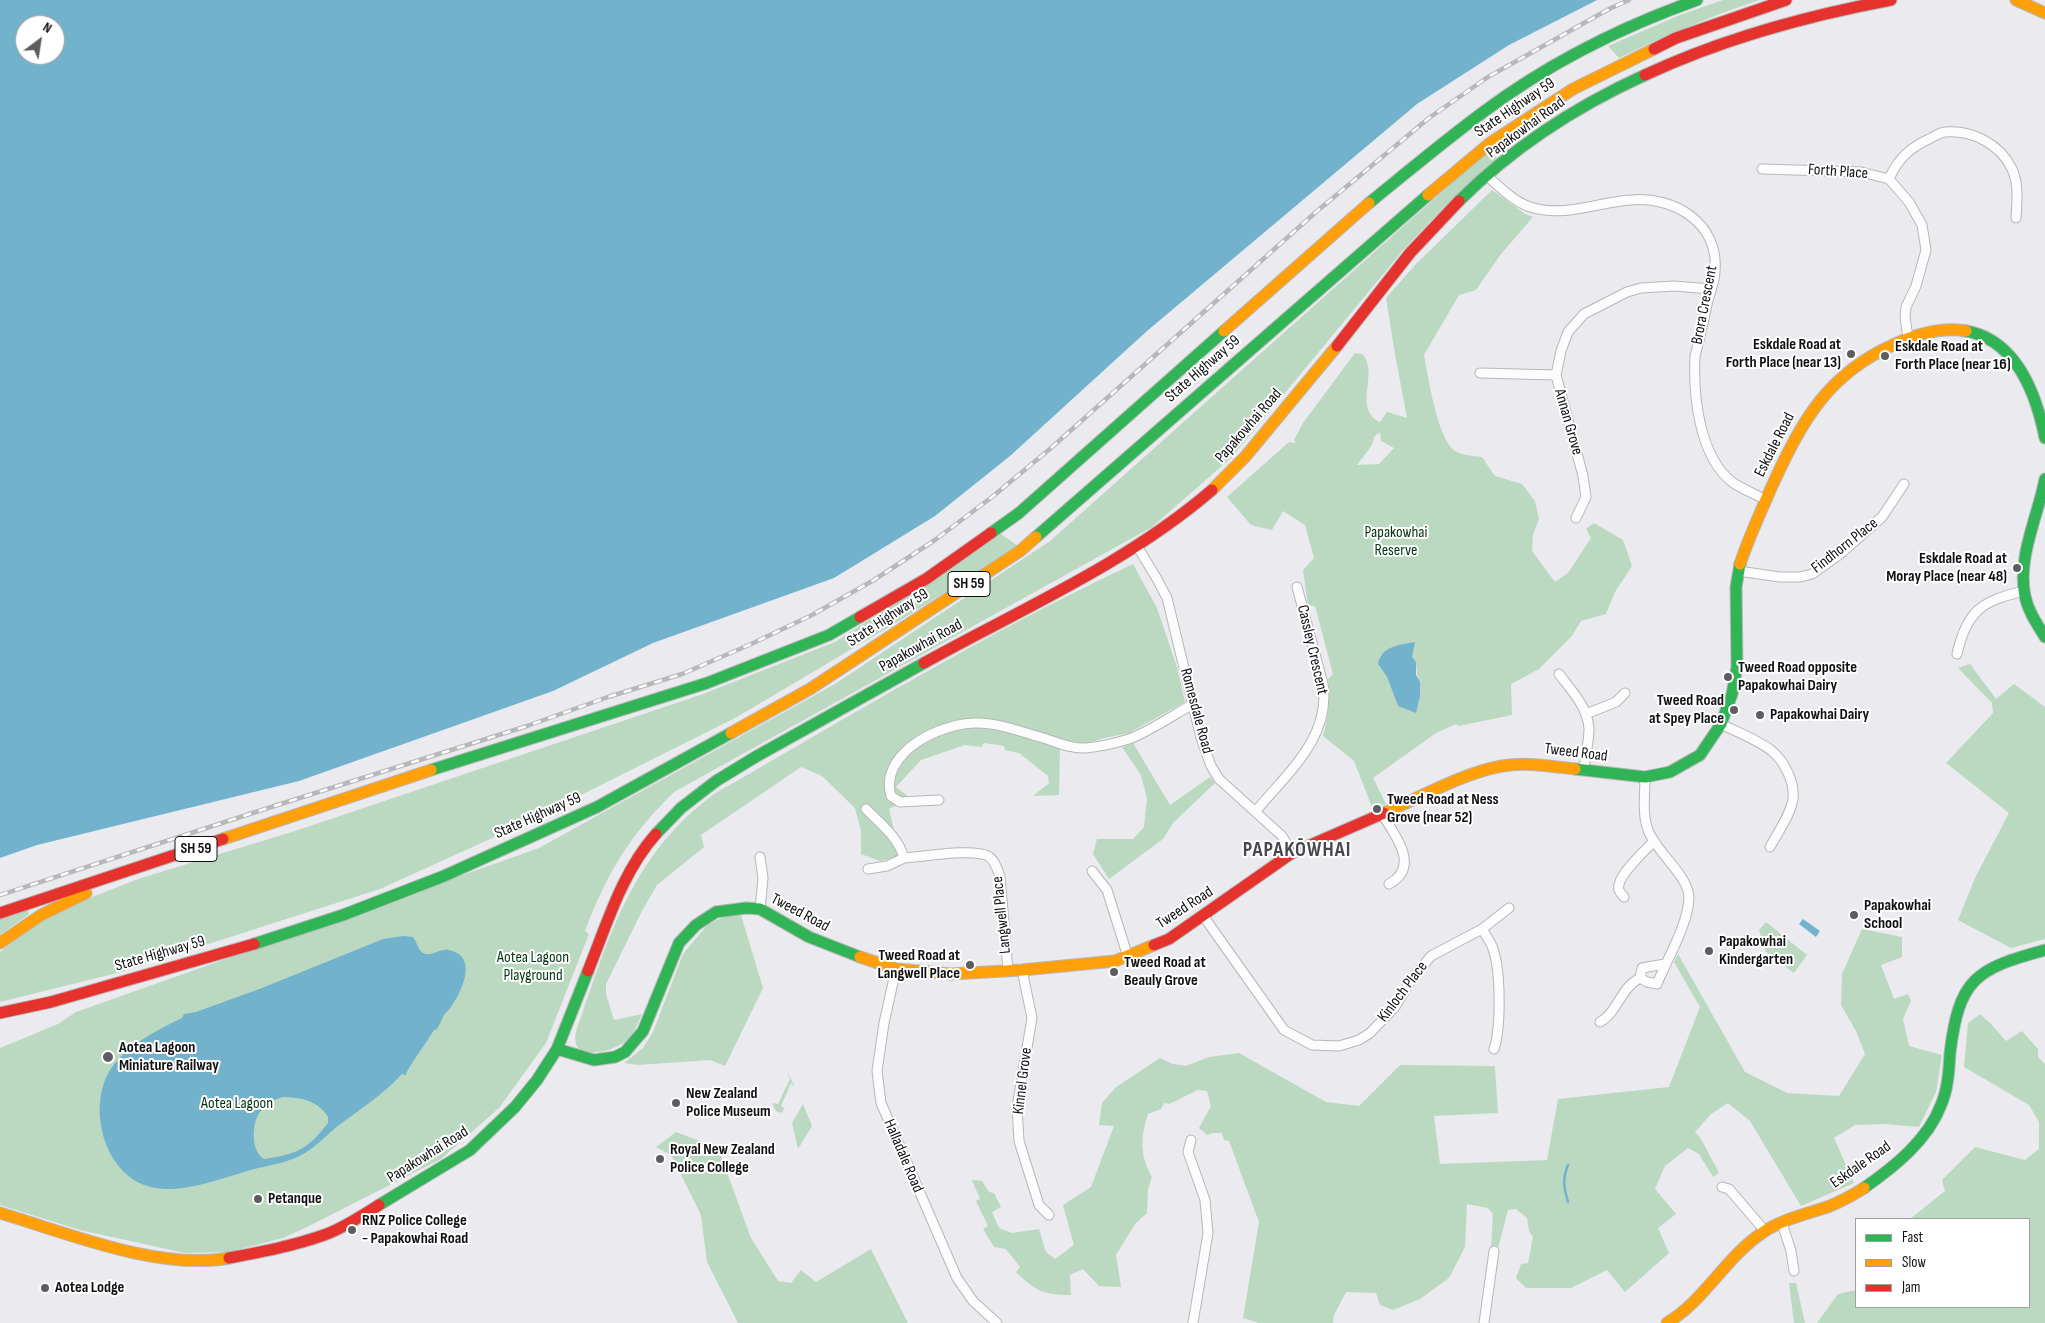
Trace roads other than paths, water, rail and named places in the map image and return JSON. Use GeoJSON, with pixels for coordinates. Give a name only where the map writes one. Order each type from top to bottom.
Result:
{"type":"FeatureCollection","features":[{"type":"Feature","properties":{"kind":"street","name":"State Highway 59"},"geometry":{"type":"LineString","coordinates":[[0,913],[430,770],[707,683],[829,635],[926,579],[1019,513],[1357,212],[1483,112],[1545,71],[1577,54],[1666,11],[1696,0]]}},
{"type":"Feature","properties":{"kind":"street","name":"State Highway 59"},"geometry":{"type":"LineString","coordinates":[[0,1013],[51,1002],[246,947],[343,915],[444,876],[597,807],[810,689],[1020,551],[1401,218],[1490,143],[1573,89],[1676,38],[1786,0]]}},
{"type":"Feature","properties":{"kind":"street","name":"Papakowhai Road"},"geometry":{"type":"LineString","coordinates":[[1,1213],[136,1254],[180,1260],[224,1259],[258,1254],[300,1244],[324,1235],[348,1224],[470,1150],[492,1132],[520,1102],[557,1049],[622,886],[639,856],[654,837],[688,802],[716,781],[758,756],[964,640],[1099,569],[1184,514],[1245,458],[1434,226],[1487,176],[1517,152],[1574,112],[1659,68],[1724,42],[1816,15],[1891,0]]}},
{"type":"Feature","properties":{"kind":"street"},"geometry":{"type":"LineString","coordinates":[[2016,0],[2040,11]]}},
{"type":"Feature","properties":{"kind":"street"},"geometry":{"type":"LineString","coordinates":[[1889,179],[1896,163],[1914,146],[1944,132],[1976,136],[1988,142],[2001,153],[2012,169],[2018,197],[2016,218]]}},
{"type":"Feature","properties":{"kind":"street","name":"Forth Place"},"geometry":{"type":"LineString","coordinates":[[1762,169],[1861,172],[1889,179],[1905,197],[1918,216],[1926,244],[1920,272],[1906,307],[1905,317],[1908,338]]}},
{"type":"Feature","properties":{"kind":"street","name":"Brora Crescent"},"geometry":{"type":"LineString","coordinates":[[1487,176],[1518,201],[1540,209],[1568,211],[1632,200],[1657,202],[1678,207],[1691,215],[1704,230],[1714,253],[1715,271],[1694,366],[1697,408],[1707,448],[1715,463],[1727,478],[1766,500]]}},
{"type":"Feature","properties":{"kind":"street","name":"Annan Grove"},"geometry":{"type":"LineString","coordinates":[[1576,518],[1586,497],[1583,476],[1556,375],[1559,357],[1568,332],[1586,312],[1627,292],[1641,288],[1674,286],[1711,289]]}},
{"type":"Feature","properties":{"kind":"street","name":"Eskdale Road"},"geometry":{"type":"LineString","coordinates":[[1738,571],[1766,500],[1799,429],[1831,387],[1849,371],[1876,354],[1908,338],[1931,332],[1962,330],[1977,334],[2004,350],[2022,372],[2033,394],[2042,418],[2045,438]]}},
{"type":"Feature","properties":{"kind":"street"},"geometry":{"type":"LineString","coordinates":[[1480,373],[1556,375]]}},
{"type":"Feature","properties":{"kind":"street"},"geometry":{"type":"LineString","coordinates":[[2045,479],[2023,565],[2024,591],[2035,622],[2045,637]]}},
{"type":"Feature","properties":{"kind":"street","name":"Findhorn Place"},"geometry":{"type":"LineString","coordinates":[[1738,571],[1780,577],[1800,577],[1812,574],[1840,554],[1882,517],[1904,484]]}},
{"type":"Feature","properties":{"kind":"street","name":"Romesdale Road"},"geometry":{"type":"LineString","coordinates":[[1137,546],[1158,579],[1167,598],[1201,738],[1211,766],[1219,778],[1282,836],[1292,853]]}},
{"type":"Feature","properties":{"kind":"street","name":"Tweed Road"},"geometry":{"type":"LineString","coordinates":[[557,1049],[580,1058],[596,1061],[615,1058],[626,1051],[643,1032],[679,943],[690,931],[716,912],[746,908],[760,909],[831,947],[896,969],[951,974],[1022,970],[1115,961],[1169,940],[1292,853],[1476,773],[1503,766],[1535,764],[1645,777],[1670,772],[1700,755],[1721,724],[1732,694],[1737,668],[1735,602],[1738,571]]}},
{"type":"Feature","properties":{"kind":"street","name":"Cassley Crescent"},"geometry":{"type":"LineString","coordinates":[[1256,811],[1310,746],[1322,719],[1323,684],[1297,587]]}},
{"type":"Feature","properties":{"kind":"street"},"geometry":{"type":"LineString","coordinates":[[1957,654],[1969,619],[1977,610],[1992,600],[2024,591]]}},
{"type":"Feature","properties":{"kind":"street"},"geometry":{"type":"LineString","coordinates":[[1559,674],[1583,706],[1586,714],[1589,730],[1584,769]]}},
{"type":"Feature","properties":{"kind":"street"},"geometry":{"type":"LineString","coordinates":[[1586,714],[1616,702],[1625,693]]}},
{"type":"Feature","properties":{"kind":"street"},"geometry":{"type":"LineString","coordinates":[[939,800],[900,802],[891,796],[889,777],[900,757],[908,749],[921,740],[944,729],[974,723],[1007,727],[1067,745],[1085,748],[1130,739],[1193,704]]}},
{"type":"Feature","properties":{"kind":"street"},"geometry":{"type":"LineString","coordinates":[[1721,724],[1772,751],[1784,765],[1792,782],[1793,798],[1786,818],[1770,847]]}},
{"type":"Feature","properties":{"kind":"street"},"geometry":{"type":"LineString","coordinates":[[1640,978],[1657,984],[1685,919],[1689,897],[1686,885],[1654,842],[1646,821],[1645,777]]}},
{"type":"Feature","properties":{"kind":"street"},"geometry":{"type":"LineString","coordinates":[[866,809],[901,846],[904,858]]}},
{"type":"Feature","properties":{"kind":"street"},"geometry":{"type":"LineString","coordinates":[[1382,814],[1402,847],[1406,863],[1398,879],[1389,884]]}},
{"type":"Feature","properties":{"kind":"street"},"geometry":{"type":"LineString","coordinates":[[1624,897],[1619,890],[1618,884],[1622,876],[1654,842]]}},
{"type":"Feature","properties":{"kind":"street","name":"Langwell Place"},"geometry":{"type":"LineString","coordinates":[[868,870],[887,866],[904,858],[970,852],[988,856],[995,864],[1000,876],[1008,971]]}},
{"type":"Feature","properties":{"kind":"street"},"geometry":{"type":"LineString","coordinates":[[760,857],[763,878],[760,909]]}},
{"type":"Feature","properties":{"kind":"street"},"geometry":{"type":"LineString","coordinates":[[1092,871],[1107,890],[1128,957]]}},
{"type":"Feature","properties":{"kind":"street"},"geometry":{"type":"LineString","coordinates":[[0,943],[17,928],[44,912],[102,886],[124,872]]}},
{"type":"Feature","properties":{"kind":"street","name":"Kinloch Place"},"geometry":{"type":"LineString","coordinates":[[1204,916],[1284,1030],[1312,1045],[1339,1046],[1370,1033],[1395,1007],[1412,979],[1430,956],[1482,929],[1509,908]]}},
{"type":"Feature","properties":{"kind":"street"},"geometry":{"type":"LineString","coordinates":[[1482,929],[1493,948],[1498,970],[1498,1038],[1494,1049]]}},
{"type":"Feature","properties":{"kind":"street","name":"Eskdale Road"},"geometry":{"type":"LineString","coordinates":[[1667,1323],[1683,1313],[1733,1257],[1765,1231],[1838,1202],[1874,1180],[1906,1152],[1934,1120],[1946,1093],[1954,1021],[1959,1002],[1965,990],[1974,978],[1988,968],[2003,961],[2045,950]]}},
{"type":"Feature","properties":{"kind":"street"},"geometry":{"type":"LineString","coordinates":[[1640,978],[1642,968],[1665,964]]}},
{"type":"Feature","properties":{"kind":"street","name":"Halladale Road"},"geometry":{"type":"LineString","coordinates":[[896,969],[884,1023],[877,1071],[881,1103],[957,1278],[973,1301],[997,1323]]}},
{"type":"Feature","properties":{"kind":"street","name":"Kinnel Grove"},"geometry":{"type":"LineString","coordinates":[[1022,970],[1032,1018],[1017,1107],[1019,1141],[1039,1205],[1049,1215]]}},
{"type":"Feature","properties":{"kind":"street"},"geometry":{"type":"LineString","coordinates":[[1600,1022],[1613,1010],[1632,982],[1640,978]]}},
{"type":"Feature","properties":{"kind":"street"},"geometry":{"type":"LineString","coordinates":[[0,1021],[51,1002]]}},
{"type":"Feature","properties":{"kind":"street"},"geometry":{"type":"LineString","coordinates":[[1191,1140],[1188,1152],[1205,1200],[1208,1233],[1193,1323]]}},
{"type":"Feature","properties":{"kind":"street"},"geometry":{"type":"LineString","coordinates":[[1722,1187],[1729,1189],[1765,1231]]}},
{"type":"Feature","properties":{"kind":"street"},"geometry":{"type":"LineString","coordinates":[[1782,1223],[1791,1251],[1794,1272]]}},
{"type":"Feature","properties":{"kind":"street"},"geometry":{"type":"LineString","coordinates":[[1484,1323],[1494,1251]]}},
{"type":"Feature","properties":{"kind":"water"},"geometry":{"type":"Polygon","coordinates":[[[0,0],[1597,0],[1509,45],[1417,104],[1147,331],[1010,456],[935,516],[834,578],[653,643],[553,691],[299,781],[37,845],[0,858],[0,0]]]}},
{"type":"Feature","properties":{"kind":"water"},"geometry":{"type":"Polygon","coordinates":[[[1415,642],[1412,657],[1416,662],[1416,675],[1420,682],[1420,696],[1416,713],[1398,706],[1387,677],[1378,664],[1383,653],[1392,647],[1415,642]]]}},
{"type":"Feature","properties":{"kind":"water"},"geometry":{"type":"Polygon","coordinates":[[[1803,919],[1820,931],[1816,937],[1799,924],[1803,919]]]}},
{"type":"Feature","properties":{"kind":"water","name":"Aotea Lagoon"},"geometry":{"type":"Polygon","coordinates":[[[403,936],[413,937],[423,953],[430,954],[449,950],[458,953],[466,966],[463,983],[456,1000],[444,1015],[437,1029],[434,1030],[406,1075],[402,1074],[378,1096],[309,1150],[285,1161],[201,1184],[175,1189],[151,1187],[134,1180],[120,1167],[110,1152],[103,1134],[100,1114],[101,1095],[106,1077],[116,1062],[130,1048],[155,1031],[182,1018],[184,1014],[196,1012],[262,988],[383,939],[403,936]],[[289,1097],[272,1101],[258,1115],[254,1138],[257,1150],[264,1159],[293,1153],[314,1139],[328,1123],[328,1117],[320,1107],[302,1099],[289,1097]]]}},
{"type":"Feature","properties":{"kind":"waterway"},"geometry":{"type":"LineString","coordinates":[[1568,1165],[1564,1184],[1568,1202]]}},
{"type":"Feature","properties":{"kind":"railway"},"geometry":{"type":"LineString","coordinates":[[0,895],[527,726],[608,697],[682,674],[812,615],[874,580],[935,540],[992,497],[1051,448],[1316,212],[1429,118],[1488,77],[1609,9],[1629,0]]}},
{"type":"Feature","properties":{"kind":"place","name":"Eskdale Road at Forth Place (near 13)"},"geometry":{"type":"Point","coordinates":[1851,354]}},
{"type":"Feature","properties":{"kind":"place","name":"Eskdale Road at Forth Place (near 16)"},"geometry":{"type":"Point","coordinates":[1885,356]}},
{"type":"Feature","properties":{"kind":"place","name":"Eskdale Road at Moray Place (near 48)"},"geometry":{"type":"Point","coordinates":[2017,568]}},
{"type":"Feature","properties":{"kind":"place","name":"Tweed Road opposite Papakowhai Dairy"},"geometry":{"type":"Point","coordinates":[1728,677]}},
{"type":"Feature","properties":{"kind":"place","name":"Tweed Road at Spey Place"},"geometry":{"type":"Point","coordinates":[1734,710]}},
{"type":"Feature","properties":{"kind":"place","name":"Papakowhai Dairy"},"geometry":{"type":"Point","coordinates":[1760,715]}},
{"type":"Feature","properties":{"kind":"place","name":"Tweed Road at Ness Grove (near 52)"},"geometry":{"type":"Point","coordinates":[1377,809]}},
{"type":"Feature","properties":{"kind":"place","name":"Papakowhai School"},"geometry":{"type":"Point","coordinates":[1854,915]}},
{"type":"Feature","properties":{"kind":"place","name":"Papakowhai Kindergarten"},"geometry":{"type":"Point","coordinates":[1709,951]}},
{"type":"Feature","properties":{"kind":"place","name":"Tweed Road at Langwell Place"},"geometry":{"type":"Point","coordinates":[970,965]}},
{"type":"Feature","properties":{"kind":"place","name":"Tweed Road at Beauly Grove"},"geometry":{"type":"Point","coordinates":[1114,972]}},
{"type":"Feature","properties":{"kind":"place","name":"Aotea Lagoon Miniature Railway"},"geometry":{"type":"Point","coordinates":[108,1057]}},
{"type":"Feature","properties":{"kind":"place","name":"New Zealand Police Museum"},"geometry":{"type":"Point","coordinates":[676,1103]}},
{"type":"Feature","properties":{"kind":"place","name":"Royal New Zealand Police College"},"geometry":{"type":"Point","coordinates":[660,1159]}},
{"type":"Feature","properties":{"kind":"place","name":"Petanque"},"geometry":{"type":"Point","coordinates":[258,1199]}},
{"type":"Feature","properties":{"kind":"place","name":"RNZ Police College - Papakowhai Road"},"geometry":{"type":"Point","coordinates":[352,1230]}},
{"type":"Feature","properties":{"kind":"place","name":"Aotea Lodge"},"geometry":{"type":"Point","coordinates":[45,1288]}},
{"type":"Feature","properties":{"kind":"district","name":"PAPAKŌWHAI"},"geometry":{"type":"Point","coordinates":[1297,851]}},
{"type":"Feature","properties":{"kind":"park label","name":"Papakowhai Reserve"},"geometry":{"type":"Point","coordinates":[1396,542]}},
{"type":"Feature","properties":{"kind":"park label","name":"Aotea Lagoon Playground"},"geometry":{"type":"Point","coordinates":[533,967]}}]}
